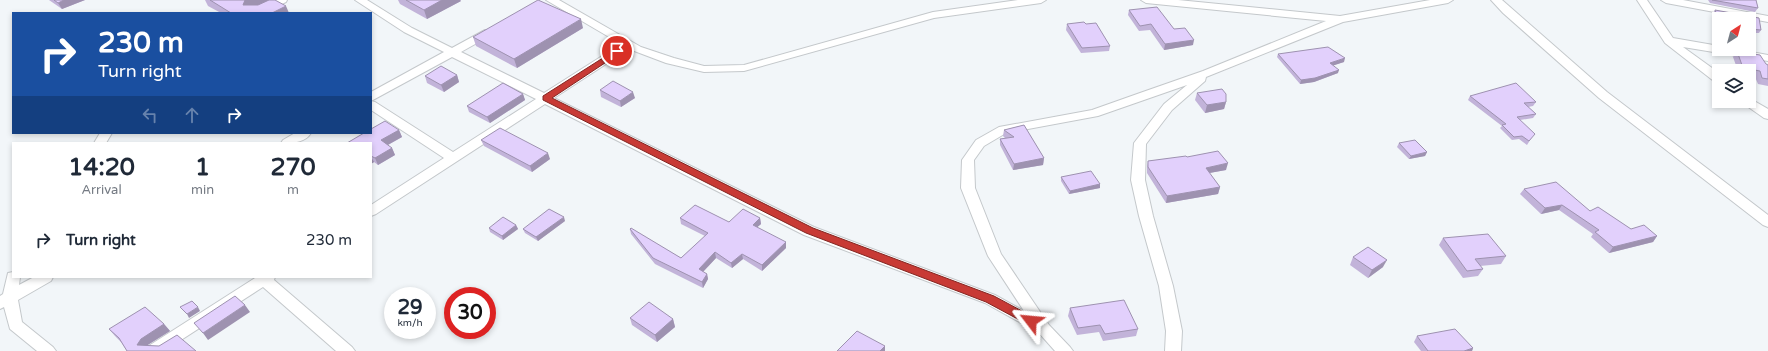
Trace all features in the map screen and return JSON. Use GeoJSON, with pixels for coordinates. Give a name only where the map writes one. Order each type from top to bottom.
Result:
{"type":"FeatureCollection","features":[{"type":"Feature","properties":{"kind":"street"},"geometry":{"type":"LineString","coordinates":[[256,12],[282,0]]}},
{"type":"Feature","properties":{"kind":"street"},"geometry":{"type":"LineString","coordinates":[[360,0],[408,30],[809,231],[990,299],[1044,329]]}},
{"type":"Feature","properties":{"kind":"street"},"geometry":{"type":"LineString","coordinates":[[546,1],[637,49],[670,61],[704,69],[744,68],[933,15],[1041,0]]}},
{"type":"Feature","properties":{"kind":"street"},"geometry":{"type":"LineString","coordinates":[[1146,0],[1340,19]]}},
{"type":"Feature","properties":{"kind":"street"},"geometry":{"type":"LineString","coordinates":[[1065,351],[1044,329],[995,256],[968,188],[968,160],[980,143],[1002,130],[1094,113],[1207,73],[1340,19],[1448,0]]}},
{"type":"Feature","properties":{"kind":"street"},"geometry":{"type":"LineString","coordinates":[[1496,0],[1507,12],[1599,90],[1768,222]]}},
{"type":"Feature","properties":{"kind":"street"},"geometry":{"type":"LineString","coordinates":[[1642,0],[1669,41],[1712,74]]}},
{"type":"Feature","properties":{"kind":"street"},"geometry":{"type":"LineString","coordinates":[[1666,0],[1768,19]]}},
{"type":"Feature","properties":{"kind":"street"},"geometry":{"type":"LineString","coordinates":[[372,95],[499,26]]}},
{"type":"Feature","properties":{"kind":"street"},"geometry":{"type":"LineString","coordinates":[[1669,41],[1768,58]]}},
{"type":"Feature","properties":{"kind":"street"},"geometry":{"type":"LineString","coordinates":[[372,210],[629,44]]}},
{"type":"Feature","properties":{"kind":"street"},"geometry":{"type":"LineString","coordinates":[[1173,351],[1174,331],[1166,286],[1146,216],[1138,180],[1140,143],[1168,107],[1207,73]]}},
{"type":"Feature","properties":{"kind":"street"},"geometry":{"type":"LineString","coordinates":[[372,106],[454,158]]}},
{"type":"Feature","properties":{"kind":"street"},"geometry":{"type":"LineString","coordinates":[[1756,106],[1765,112]]}},
{"type":"Feature","properties":{"kind":"street"},"geometry":{"type":"LineString","coordinates":[[289,142],[303,134]]}},
{"type":"Feature","properties":{"kind":"street"},"geometry":{"type":"LineString","coordinates":[[13,278],[5,300],[15,325],[48,351]]}},
{"type":"Feature","properties":{"kind":"street"},"geometry":{"type":"LineString","coordinates":[[5,300],[44,278]]}},
{"type":"Feature","properties":{"kind":"street"},"geometry":{"type":"LineString","coordinates":[[152,351],[264,278],[347,351]]}},
{"type":"Feature","properties":{"kind":"building"},"geometry":{"type":"Polygon","coordinates":[[[54,0],[64,0],[58,3],[54,0]]]}},
{"type":"Feature","properties":{"kind":"building"},"geometry":{"type":"Polygon","coordinates":[[[210,0],[245,0],[243,5],[258,5],[269,0],[275,0],[286,6],[274,12],[229,12],[210,0]]]}},
{"type":"Feature","properties":{"kind":"building"},"geometry":{"type":"Polygon","coordinates":[[[406,0],[442,0],[424,10],[406,0]]]}},
{"type":"Feature","properties":{"kind":"building"},"geometry":{"type":"Polygon","coordinates":[[[538,0],[581,19],[514,59],[473,37],[538,0]]]}},
{"type":"Feature","properties":{"kind":"building"},"geometry":{"type":"Polygon","coordinates":[[[1712,0],[1756,0],[1758,8],[1712,0]]]}},
{"type":"Feature","properties":{"kind":"building"},"geometry":{"type":"Polygon","coordinates":[[[1157,7],[1174,29],[1185,28],[1194,40],[1165,44],[1151,24],[1140,26],[1129,10],[1157,7]]]}},
{"type":"Feature","properties":{"kind":"building"},"geometry":{"type":"Polygon","coordinates":[[[1715,10],[1726,12],[1716,12],[1715,10]]]}},
{"type":"Feature","properties":{"kind":"building"},"geometry":{"type":"Polygon","coordinates":[[[1756,17],[1759,18],[1761,30],[1756,30],[1756,17]]]}},
{"type":"Feature","properties":{"kind":"building"},"geometry":{"type":"Polygon","coordinates":[[[1084,22],[1086,24],[1096,23],[1110,46],[1082,48],[1067,24],[1084,22]]]}},
{"type":"Feature","properties":{"kind":"building"},"geometry":{"type":"Polygon","coordinates":[[[1328,47],[1345,58],[1330,63],[1339,70],[1315,78],[1301,80],[1278,54],[1328,47]]]}},
{"type":"Feature","properties":{"kind":"building"},"geometry":{"type":"Polygon","coordinates":[[[1760,55],[1768,65],[1768,79],[1762,78],[1760,71],[1756,70],[1756,64],[1742,64],[1739,56],[1760,55]]]}},
{"type":"Feature","properties":{"kind":"building"},"geometry":{"type":"Polygon","coordinates":[[[441,66],[457,75],[441,85],[425,76],[441,66]]]}},
{"type":"Feature","properties":{"kind":"building"},"geometry":{"type":"Polygon","coordinates":[[[613,81],[633,92],[620,101],[600,90],[613,81]]]}},
{"type":"Feature","properties":{"kind":"building"},"geometry":{"type":"Polygon","coordinates":[[[503,83],[523,94],[487,117],[467,106],[503,83]]]}},
{"type":"Feature","properties":{"kind":"building"},"geometry":{"type":"Polygon","coordinates":[[[1516,83],[1536,102],[1524,103],[1536,114],[1517,117],[1535,134],[1529,141],[1522,136],[1514,137],[1502,125],[1506,124],[1470,96],[1516,83]]]}},
{"type":"Feature","properties":{"kind":"building"},"geometry":{"type":"Polygon","coordinates":[[[1222,89],[1226,94],[1226,102],[1207,105],[1197,93],[1222,89]]]}},
{"type":"Feature","properties":{"kind":"building"},"geometry":{"type":"Polygon","coordinates":[[[385,121],[399,130],[381,140],[392,148],[375,158],[372,156],[372,142],[349,142],[362,134],[372,134],[372,128],[385,121]]]}},
{"type":"Feature","properties":{"kind":"building"},"geometry":{"type":"Polygon","coordinates":[[[1024,125],[1044,158],[1014,164],[1000,139],[1014,137],[1004,130],[1024,125]]]}},
{"type":"Feature","properties":{"kind":"building"},"geometry":{"type":"Polygon","coordinates":[[[500,128],[548,153],[530,166],[481,140],[500,128]]]}},
{"type":"Feature","properties":{"kind":"building"},"geometry":{"type":"Polygon","coordinates":[[[1415,140],[1427,152],[1411,156],[1399,143],[1415,140]]]}},
{"type":"Feature","properties":{"kind":"building"},"geometry":{"type":"Polygon","coordinates":[[[1218,151],[1228,163],[1206,168],[1220,187],[1167,196],[1148,167],[1148,161],[1187,157],[1218,151]]]}},
{"type":"Feature","properties":{"kind":"building"},"geometry":{"type":"Polygon","coordinates":[[[1091,171],[1100,184],[1070,191],[1061,177],[1091,171]]]}},
{"type":"Feature","properties":{"kind":"building"},"geometry":{"type":"Polygon","coordinates":[[[1556,182],[1590,211],[1598,207],[1631,229],[1644,225],[1657,236],[1613,247],[1595,232],[1599,230],[1562,205],[1545,208],[1524,189],[1556,182]]]}},
{"type":"Feature","properties":{"kind":"building"},"geometry":{"type":"Polygon","coordinates":[[[695,205],[729,222],[743,209],[760,218],[753,225],[786,242],[762,265],[742,254],[731,263],[715,252],[699,269],[707,274],[702,282],[653,258],[630,229],[631,228],[681,258],[708,233],[680,218],[695,205]]]}},
{"type":"Feature","properties":{"kind":"building"},"geometry":{"type":"Polygon","coordinates":[[[549,209],[564,217],[536,237],[523,229],[549,209]]]}},
{"type":"Feature","properties":{"kind":"building"},"geometry":{"type":"Polygon","coordinates":[[[503,217],[516,225],[502,236],[489,228],[503,217]]]}},
{"type":"Feature","properties":{"kind":"building"},"geometry":{"type":"Polygon","coordinates":[[[1488,234],[1506,256],[1475,259],[1483,269],[1467,271],[1443,238],[1488,234]]]}},
{"type":"Feature","properties":{"kind":"building"},"geometry":{"type":"Polygon","coordinates":[[[1368,247],[1387,260],[1372,270],[1353,257],[1368,247]]]}},
{"type":"Feature","properties":{"kind":"building"},"geometry":{"type":"Polygon","coordinates":[[[235,296],[245,305],[203,333],[194,323],[235,296]]]}},
{"type":"Feature","properties":{"kind":"building"},"geometry":{"type":"Polygon","coordinates":[[[1124,300],[1138,329],[1105,334],[1100,325],[1078,328],[1070,308],[1124,300]]]}},
{"type":"Feature","properties":{"kind":"building"},"geometry":{"type":"Polygon","coordinates":[[[192,301],[198,307],[187,314],[180,307],[192,301]]]}},
{"type":"Feature","properties":{"kind":"building"},"geometry":{"type":"Polygon","coordinates":[[[649,302],[673,319],[655,335],[630,318],[649,302]]]}},
{"type":"Feature","properties":{"kind":"building"},"geometry":{"type":"Polygon","coordinates":[[[145,307],[164,324],[141,339],[137,345],[159,346],[177,335],[196,351],[127,351],[119,338],[109,329],[145,307]]]}},
{"type":"Feature","properties":{"kind":"building"},"geometry":{"type":"Polygon","coordinates":[[[1455,329],[1473,348],[1464,351],[1428,351],[1417,336],[1455,329]]]}},
{"type":"Feature","properties":{"kind":"building"},"geometry":{"type":"Polygon","coordinates":[[[857,331],[885,346],[880,351],[837,351],[857,331]]]}},
{"type":"Feature","properties":{"kind":"route"},"geometry":{"type":"LineString","coordinates":[[617,51],[546,98],[809,231],[990,299],[1031,321]]}}]}
